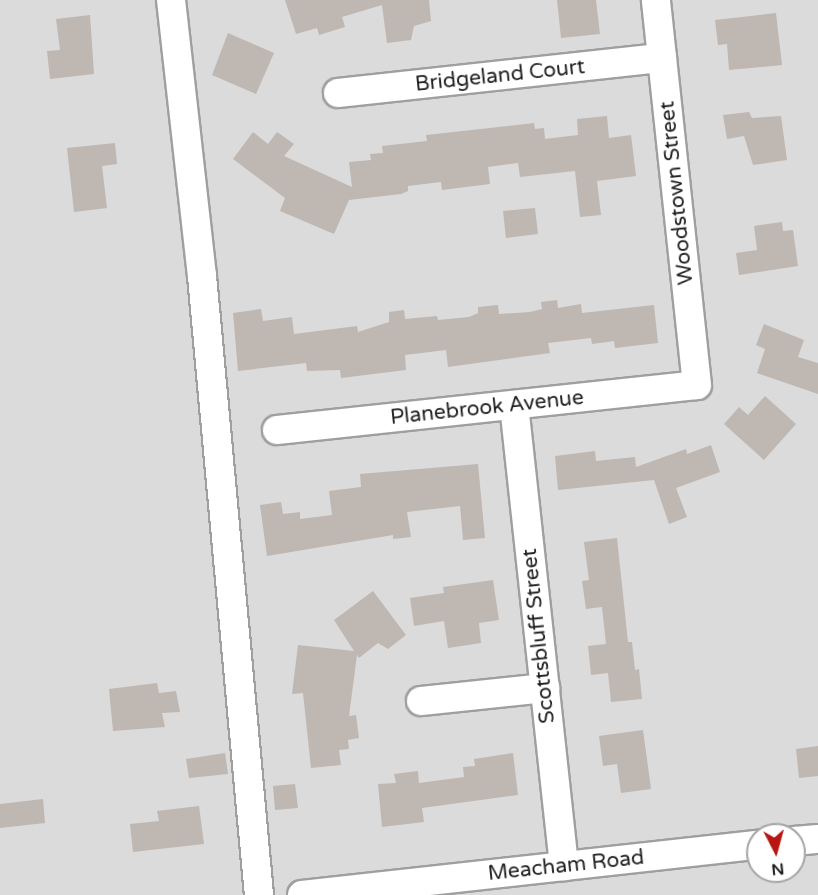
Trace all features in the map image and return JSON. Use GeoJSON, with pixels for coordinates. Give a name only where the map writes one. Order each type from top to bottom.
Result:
{"type":"FeatureCollection","features":[{"type":"Feature","properties":{"kind":"street"},"geometry":{"type":"LineString","coordinates":[[171,0],[203,287],[259,895]]}},
{"type":"Feature","properties":{"kind":"street","name":"Woodstown Street"},"geometry":{"type":"LineString","coordinates":[[656,0],[697,385]]}},
{"type":"Feature","properties":{"kind":"street","name":"Bridgeland Court"},"geometry":{"type":"LineString","coordinates":[[338,93],[662,58]]}},
{"type":"Feature","properties":{"kind":"street","name":"Planebrook Avenue"},"geometry":{"type":"LineString","coordinates":[[277,430],[697,385]]}},
{"type":"Feature","properties":{"kind":"street","name":"Scottsbluff Street"},"geometry":{"type":"LineString","coordinates":[[514,405],[564,867]]}},
{"type":"Feature","properties":{"kind":"street"},"geometry":{"type":"LineString","coordinates":[[422,701],[545,688]]}},
{"type":"Feature","properties":{"kind":"street","name":"Meacham Road"},"geometry":{"type":"LineString","coordinates":[[302,895],[746,846]]}},
{"type":"Feature","properties":{"kind":"shaded area"},"geometry":{"type":"Polygon","coordinates":[[[0,0],[818,0],[818,895],[0,895],[0,0]]]}},
{"type":"Feature","properties":{"kind":"building"},"geometry":{"type":"Polygon","coordinates":[[[285,0],[429,0],[431,21],[414,26],[411,40],[387,43],[382,5],[342,17],[345,27],[319,35],[317,28],[296,34],[285,0]]]}},
{"type":"Feature","properties":{"kind":"building"},"geometry":{"type":"Polygon","coordinates":[[[557,0],[596,0],[600,34],[561,38],[557,0]]]}},
{"type":"Feature","properties":{"kind":"building"},"geometry":{"type":"Polygon","coordinates":[[[776,13],[782,65],[729,70],[727,44],[718,45],[715,20],[776,13]]]}},
{"type":"Feature","properties":{"kind":"building"},"geometry":{"type":"Polygon","coordinates":[[[90,15],[94,74],[50,79],[47,51],[60,50],[56,19],[90,15]]]}},
{"type":"Feature","properties":{"kind":"building"},"geometry":{"type":"Polygon","coordinates":[[[228,33],[274,53],[256,94],[212,75],[228,33]]]}},
{"type":"Feature","properties":{"kind":"building"},"geometry":{"type":"Polygon","coordinates":[[[749,112],[752,118],[781,116],[787,160],[753,165],[744,136],[727,139],[723,115],[749,112]]]}},
{"type":"Feature","properties":{"kind":"building"},"geometry":{"type":"Polygon","coordinates":[[[607,116],[609,138],[631,135],[636,176],[597,181],[601,215],[580,217],[575,171],[520,177],[518,163],[488,167],[490,184],[442,190],[441,182],[408,186],[408,191],[401,194],[349,200],[334,234],[280,211],[285,198],[233,159],[253,132],[268,144],[277,132],[294,144],[284,156],[352,187],[349,162],[371,160],[370,154],[383,153],[382,146],[427,141],[426,135],[534,123],[535,129],[544,128],[545,139],[578,135],[577,119],[607,116]]]}},
{"type":"Feature","properties":{"kind":"building"},"geometry":{"type":"Polygon","coordinates":[[[115,143],[117,164],[102,166],[107,208],[74,212],[67,148],[115,143]]]}},
{"type":"Feature","properties":{"kind":"building"},"geometry":{"type":"Polygon","coordinates":[[[535,208],[538,234],[506,238],[503,211],[535,208]]]}},
{"type":"Feature","properties":{"kind":"building"},"geometry":{"type":"Polygon","coordinates":[[[782,222],[783,231],[793,230],[798,266],[739,275],[736,253],[757,250],[754,226],[782,222]]]}},
{"type":"Feature","properties":{"kind":"building"},"geometry":{"type":"Polygon","coordinates":[[[557,300],[558,308],[581,304],[582,313],[654,305],[658,343],[615,348],[614,341],[592,344],[591,338],[548,343],[550,353],[448,367],[446,350],[405,355],[406,370],[341,378],[340,370],[307,371],[306,363],[238,371],[233,313],[261,309],[263,321],[292,317],[294,334],[357,326],[358,332],[389,322],[389,312],[404,310],[405,319],[437,316],[438,320],[469,317],[478,313],[478,307],[498,305],[499,314],[530,312],[542,309],[541,302],[557,300]]]}},
{"type":"Feature","properties":{"kind":"building"},"geometry":{"type":"Polygon","coordinates":[[[764,324],[804,340],[798,357],[818,363],[818,394],[757,373],[765,349],[756,345],[764,324]]]}},
{"type":"Feature","properties":{"kind":"building"},"geometry":{"type":"Polygon","coordinates":[[[765,396],[796,424],[764,460],[724,424],[739,407],[748,415],[765,396]]]}},
{"type":"Feature","properties":{"kind":"building"},"geometry":{"type":"Polygon","coordinates":[[[711,445],[720,472],[676,488],[687,517],[669,524],[654,480],[558,490],[555,456],[595,451],[596,461],[635,457],[636,467],[686,449],[687,454],[711,445]]]}},
{"type":"Feature","properties":{"kind":"building"},"geometry":{"type":"Polygon","coordinates":[[[478,464],[485,538],[463,540],[460,506],[407,512],[411,537],[393,539],[393,535],[267,556],[260,505],[281,502],[283,514],[300,512],[300,519],[332,515],[329,491],[361,487],[360,474],[478,464]]]}},
{"type":"Feature","properties":{"kind":"building"},"geometry":{"type":"Polygon","coordinates":[[[617,538],[628,642],[632,642],[635,670],[639,669],[642,699],[611,702],[608,673],[591,675],[588,646],[606,644],[602,607],[586,609],[582,581],[589,580],[584,542],[617,538]]]}},
{"type":"Feature","properties":{"kind":"building"},"geometry":{"type":"Polygon","coordinates":[[[493,580],[499,620],[479,623],[481,643],[448,648],[444,621],[414,626],[410,598],[444,593],[443,587],[493,580]]]}},
{"type":"Feature","properties":{"kind":"building"},"geometry":{"type":"Polygon","coordinates":[[[373,591],[406,635],[388,649],[378,643],[359,658],[357,655],[349,716],[356,715],[359,738],[348,740],[349,749],[339,750],[341,765],[311,768],[303,693],[292,694],[298,645],[354,651],[334,620],[373,591]]]}},
{"type":"Feature","properties":{"kind":"building"},"geometry":{"type":"Polygon","coordinates":[[[157,683],[159,693],[176,691],[180,712],[162,713],[165,727],[113,731],[109,689],[157,683]]]}},
{"type":"Feature","properties":{"kind":"building"},"geometry":{"type":"Polygon","coordinates":[[[643,730],[651,789],[621,793],[617,764],[603,766],[599,736],[643,730]]]}},
{"type":"Feature","properties":{"kind":"building"},"geometry":{"type":"Polygon","coordinates":[[[818,746],[818,776],[799,778],[796,749],[818,746]]]}},
{"type":"Feature","properties":{"kind":"building"},"geometry":{"type":"Polygon","coordinates":[[[225,753],[228,774],[189,778],[186,759],[225,753]]]}},
{"type":"Feature","properties":{"kind":"building"},"geometry":{"type":"Polygon","coordinates":[[[513,753],[518,795],[422,808],[424,822],[382,827],[378,784],[396,783],[394,774],[418,771],[419,783],[464,777],[463,767],[475,766],[474,759],[513,753]]]}},
{"type":"Feature","properties":{"kind":"building"},"geometry":{"type":"Polygon","coordinates":[[[295,784],[298,808],[275,810],[273,786],[295,784]]]}},
{"type":"Feature","properties":{"kind":"building"},"geometry":{"type":"Polygon","coordinates":[[[43,799],[45,823],[0,828],[0,804],[43,799]]]}},
{"type":"Feature","properties":{"kind":"building"},"geometry":{"type":"Polygon","coordinates":[[[199,806],[204,844],[133,852],[130,824],[159,821],[157,811],[199,806]]]}}]}
